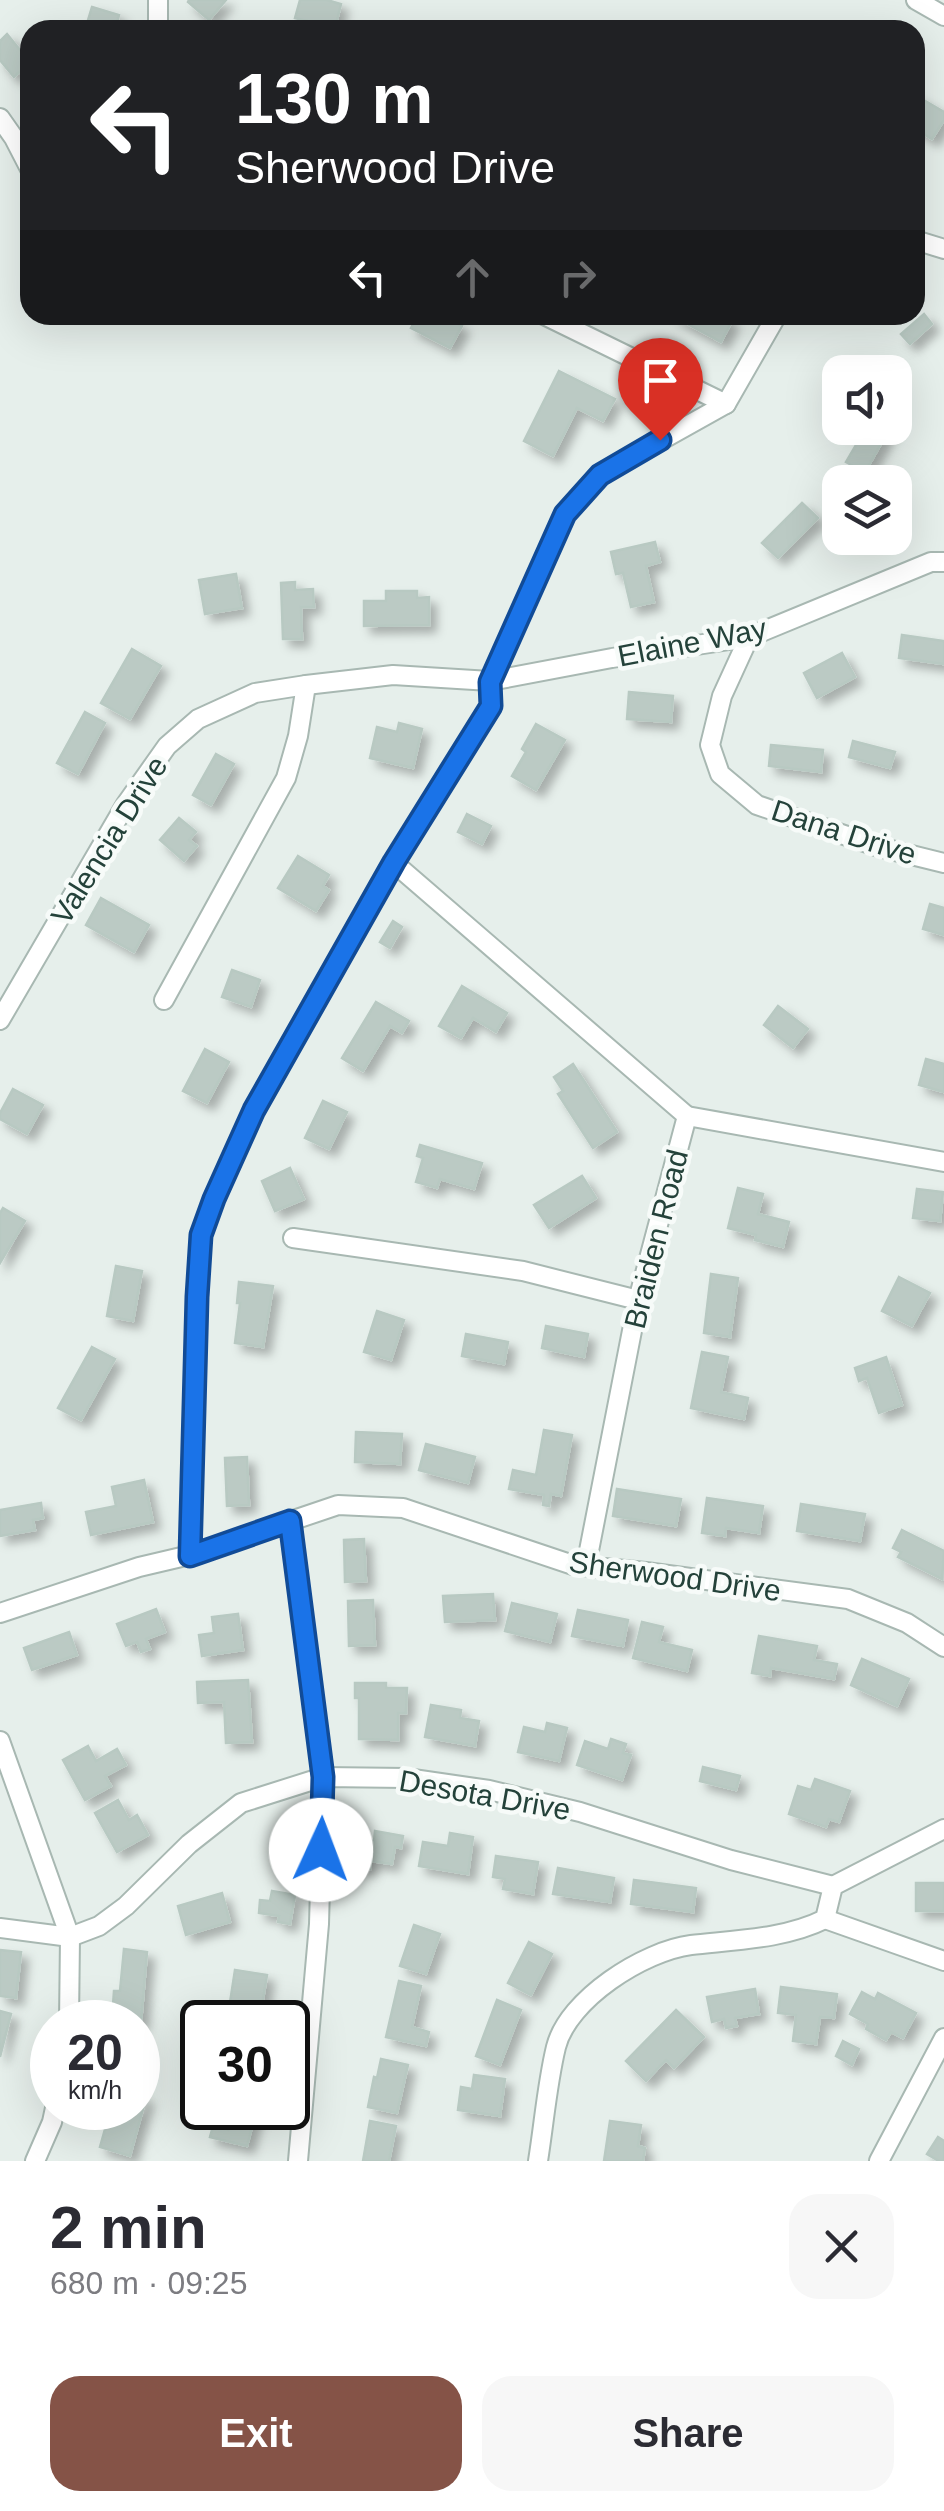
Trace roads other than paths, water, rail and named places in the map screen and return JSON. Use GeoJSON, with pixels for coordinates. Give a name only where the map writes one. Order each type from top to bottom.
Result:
{"type":"FeatureCollection","features":[{"type":"Feature","properties":{"kind":"street"},"geometry":{"type":"LineString","coordinates":[[916,0],[944,16]]}},
{"type":"Feature","properties":{"kind":"street"},"geometry":{"type":"LineString","coordinates":[[0,118],[20,152]]}},
{"type":"Feature","properties":{"kind":"street"},"geometry":{"type":"LineString","coordinates":[[564,325],[726,404]]}},
{"type":"Feature","properties":{"kind":"street"},"geometry":{"type":"LineString","coordinates":[[190,1556],[201,1235],[254,1110],[394,862],[491,706],[490,682],[565,514],[600,475],[726,404],[772,325]]}},
{"type":"Feature","properties":{"kind":"street","name":"Elaine Way"},"geometry":{"type":"LineString","coordinates":[[490,682],[749,637],[931,562],[944,562]]}},
{"type":"Feature","properties":{"kind":"street","name":"Dana Drive"},"geometry":{"type":"LineString","coordinates":[[749,637],[722,696],[710,745],[720,774],[757,805],[879,847],[944,863]]}},
{"type":"Feature","properties":{"kind":"street","name":"Valencia Drive"},"geometry":{"type":"LineString","coordinates":[[0,1020],[126,804],[167,746],[198,720],[255,693],[306,685],[394,675],[490,682]]}},
{"type":"Feature","properties":{"kind":"street"},"geometry":{"type":"LineString","coordinates":[[164,1000],[286,778],[306,685]]}},
{"type":"Feature","properties":{"kind":"street","name":"Braiden Road"},"geometry":{"type":"LineString","coordinates":[[394,862],[687,1116],[638,1300],[586,1566]]}},
{"type":"Feature","properties":{"kind":"street"},"geometry":{"type":"LineString","coordinates":[[687,1116],[944,1162]]}},
{"type":"Feature","properties":{"kind":"street"},"geometry":{"type":"LineString","coordinates":[[293,1238],[523,1271],[638,1300]]}},
{"type":"Feature","properties":{"kind":"street","name":"Sherwood Drive"},"geometry":{"type":"LineString","coordinates":[[0,1613],[138,1567],[190,1556],[338,1505],[403,1508],[573,1564],[848,1599],[907,1623],[944,1647]]}},
{"type":"Feature","properties":{"kind":"street"},"geometry":{"type":"LineString","coordinates":[[290,1521],[323,1777],[319,1924],[298,2161]]}},
{"type":"Feature","properties":{"kind":"street"},"geometry":{"type":"LineString","coordinates":[[0,1741],[70,1937],[69,2000]]}},
{"type":"Feature","properties":{"kind":"street","name":"Desota Drive"},"geometry":{"type":"LineString","coordinates":[[70,1937],[99,1926],[126,1906],[189,1844],[240,1803],[323,1777],[406,1778],[489,1790],[580,1812],[731,1860],[833,1886]]}},
{"type":"Feature","properties":{"kind":"street"},"geometry":{"type":"LineString","coordinates":[[825,1919],[833,1886],[944,1829]]}},
{"type":"Feature","properties":{"kind":"street"},"geometry":{"type":"LineString","coordinates":[[538,2161],[556,2044],[571,2016],[613,1976],[670,1948],[806,1929],[825,1919],[944,1961]]}},
{"type":"Feature","properties":{"kind":"street"},"geometry":{"type":"LineString","coordinates":[[0,1928],[70,1937]]}},
{"type":"Feature","properties":{"kind":"street"},"geometry":{"type":"LineString","coordinates":[[879,2161],[944,2038]]}},
{"type":"Feature","properties":{"kind":"street"},"geometry":{"type":"LineString","coordinates":[[35,2161],[49,2130]]}}]}
